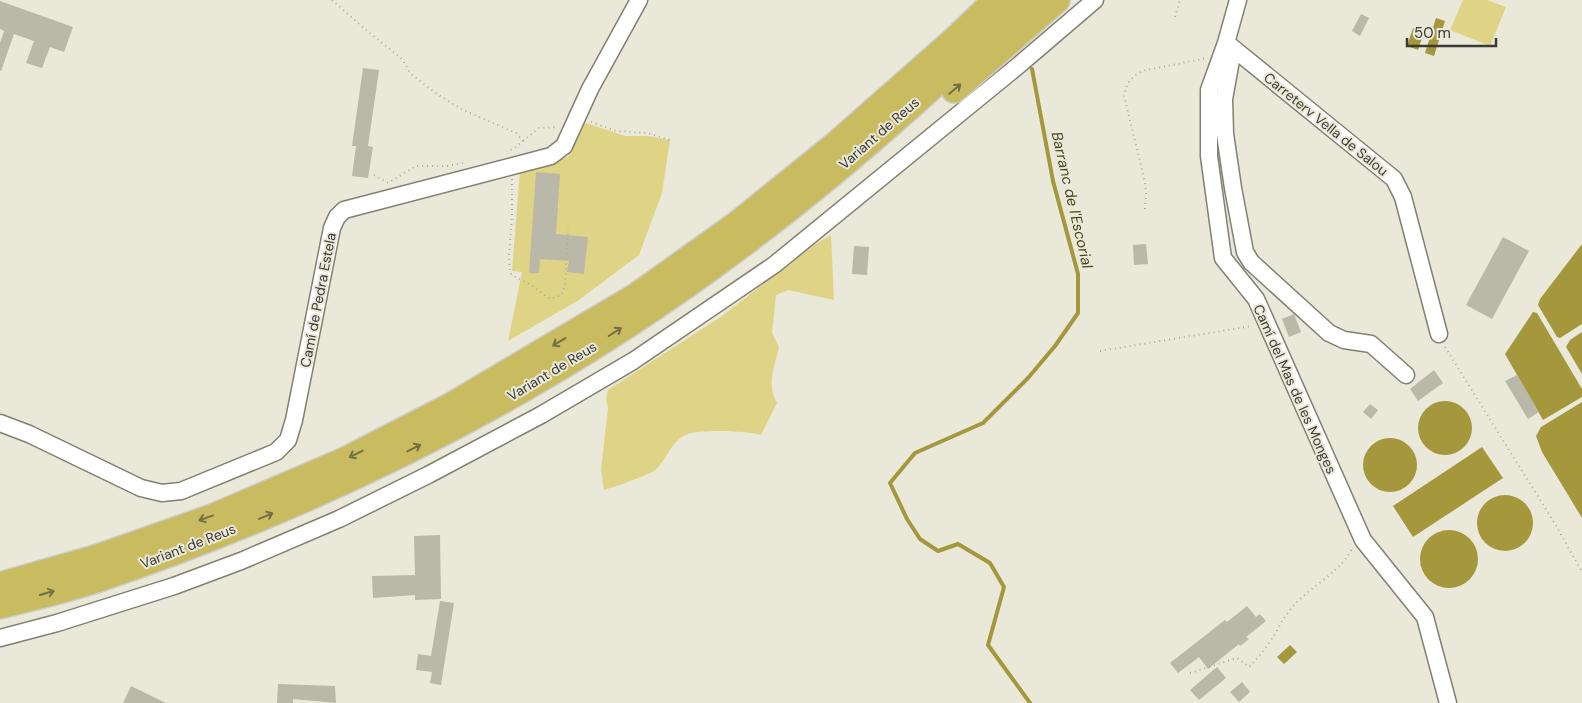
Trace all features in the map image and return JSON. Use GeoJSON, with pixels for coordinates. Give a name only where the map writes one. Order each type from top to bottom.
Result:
{"type":"FeatureCollection","features":[{"type":"Feature","properties":{"kind":"highway"},"geometry":{"type":"LineString","coordinates":[[636,296],[826,137],[944,31],[974,0]]}},
{"type":"Feature","properties":{"kind":"highway","name":"Variant de Reus"},"geometry":{"type":"LineString","coordinates":[[0,585],[98,557],[212,516],[345,460],[452,405],[636,296],[737,224],[835,145],[954,41],[996,0]]}},
{"type":"Feature","properties":{"kind":"highway","name":"Variant de Reus"},"geometry":{"type":"LineString","coordinates":[[0,606],[102,578],[219,536],[352,479],[461,424],[565,364],[650,310],[776,219],[850,160],[967,56],[1025,0]]}},
{"type":"Feature","properties":{"kind":"highway"},"geometry":{"type":"LineString","coordinates":[[776,219],[803,213],[860,170],[1057,0]]}},
{"type":"Feature","properties":{"kind":"street","name":"Camí de Pedra Estela"},"geometry":{"type":"LineString","coordinates":[[0,423],[28,434],[141,488],[162,493],[181,491],[276,452],[288,440],[294,420],[332,228],[337,217],[344,210],[507,161],[551,156],[564,146],[590,89],[639,0]]}},
{"type":"Feature","properties":{"kind":"street"},"geometry":{"type":"LineString","coordinates":[[0,638],[57,623],[174,586],[241,561],[339,519],[428,475],[574,396],[633,361],[774,265],[1019,65],[1094,0]]}},
{"type":"Feature","properties":{"kind":"street","name":"Camí del Mas de les Monges"},"geometry":{"type":"LineString","coordinates":[[1238,0],[1227,49],[1209,90],[1209,156],[1224,258],[1256,299],[1359,533],[1424,617],[1448,703]]}},
{"type":"Feature","properties":{"kind":"street"},"geometry":{"type":"LineString","coordinates":[[1227,49],[1224,99],[1225,134],[1233,188],[1246,252],[1251,262],[1329,334],[1344,340],[1370,344],[1406,375]]}},
{"type":"Feature","properties":{"kind":"street","name":"Carreterv Vella de Salou"},"geometry":{"type":"LineString","coordinates":[[1227,49],[1394,179],[1402,197],[1439,334]]}},
{"type":"Feature","properties":{"kind":"path"},"geometry":{"type":"LineString","coordinates":[[332,0],[402,59],[411,74],[437,94],[463,110],[516,133],[523,141]]}},
{"type":"Feature","properties":{"kind":"path"},"geometry":{"type":"LineString","coordinates":[[1175,17],[1180,0]]}},
{"type":"Feature","properties":{"kind":"path"},"geometry":{"type":"LineString","coordinates":[[1144,209],[1146,194],[1124,96],[1126,85],[1133,76],[1142,71],[1227,49]]}},
{"type":"Feature","properties":{"kind":"path"},"geometry":{"type":"LineString","coordinates":[[577,117],[616,131],[647,133],[670,140]]}},
{"type":"Feature","properties":{"kind":"path"},"geometry":{"type":"LineString","coordinates":[[568,229],[565,286],[561,295],[551,299],[540,294],[531,285],[517,280],[510,273],[509,256],[512,216],[507,161],[523,141],[540,128],[554,127],[570,132]]}},
{"type":"Feature","properties":{"kind":"path"},"geometry":{"type":"LineString","coordinates":[[374,175],[388,184],[416,166],[447,166],[466,163]]}},
{"type":"Feature","properties":{"kind":"path"},"geometry":{"type":"LineString","coordinates":[[1100,352],[1267,324]]}},
{"type":"Feature","properties":{"kind":"path"},"geometry":{"type":"LineString","coordinates":[[1439,334],[1443,344],[1550,516],[1582,572]]}},
{"type":"Feature","properties":{"kind":"path"},"geometry":{"type":"LineString","coordinates":[[1190,673],[1236,658],[1249,667],[1269,644],[1291,608],[1338,568],[1352,551],[1359,533]]}},
{"type":"Feature","properties":{"kind":"shaded area"},"geometry":{"type":"Polygon","coordinates":[[[1463,0],[1487,0],[1506,7],[1490,46],[1450,30],[1463,0]]]}},
{"type":"Feature","properties":{"kind":"shaded area"},"geometry":{"type":"Polygon","coordinates":[[[1436,18],[1445,21],[1434,56],[1425,53],[1436,18]]]}},
{"type":"Feature","properties":{"kind":"shaded area"},"geometry":{"type":"Polygon","coordinates":[[[1413,28],[1424,32],[1418,50],[1407,46],[1413,28]]]}},
{"type":"Feature","properties":{"kind":"shaded area"},"geometry":{"type":"Polygon","coordinates":[[[583,122],[625,136],[647,136],[670,140],[662,193],[639,255],[579,300],[508,341],[522,272],[512,271],[520,170],[568,157],[583,122]]]}},
{"type":"Feature","properties":{"kind":"shaded area"},"geometry":{"type":"Polygon","coordinates":[[[831,235],[834,300],[788,290],[776,295],[772,333],[779,347],[774,368],[772,390],[777,403],[761,435],[746,432],[703,431],[686,435],[675,443],[654,471],[604,490],[601,470],[608,408],[606,400],[608,390],[722,316],[814,245],[831,235]]]}},
{"type":"Feature","properties":{"kind":"shaded area"},"geometry":{"type":"Polygon","coordinates":[[[1582,244],[1582,324],[1560,338],[1557,337],[1538,305],[1540,299],[1582,244]]]}},
{"type":"Feature","properties":{"kind":"shaded area"},"geometry":{"type":"Polygon","coordinates":[[[1533,312],[1537,313],[1582,389],[1582,397],[1543,420],[1505,354],[1533,312]]]}},
{"type":"Feature","properties":{"kind":"shaded area"},"geometry":{"type":"Polygon","coordinates":[[[1582,332],[1582,374],[1566,347],[1570,340],[1582,332]]]}},
{"type":"Feature","properties":{"kind":"shaded area"},"geometry":{"type":"Polygon","coordinates":[[[1445,401],[1455,403],[1464,409],[1470,418],[1472,428],[1470,438],[1464,447],[1455,453],[1445,455],[1435,453],[1426,447],[1420,438],[1418,428],[1420,418],[1426,409],[1435,403],[1445,401]]]}},
{"type":"Feature","properties":{"kind":"shaded area"},"geometry":{"type":"Polygon","coordinates":[[[1582,402],[1582,518],[1542,452],[1536,436],[1541,427],[1582,402]]]}},
{"type":"Feature","properties":{"kind":"shaded area"},"geometry":{"type":"Polygon","coordinates":[[[1390,438],[1400,440],[1409,446],[1415,455],[1417,465],[1415,475],[1409,484],[1400,490],[1390,492],[1380,490],[1371,484],[1365,475],[1363,465],[1365,455],[1371,446],[1380,440],[1390,438]]]}},
{"type":"Feature","properties":{"kind":"shaded area"},"geometry":{"type":"Polygon","coordinates":[[[1482,447],[1503,478],[1413,537],[1393,506],[1482,447]]]}},
{"type":"Feature","properties":{"kind":"shaded area"},"geometry":{"type":"Polygon","coordinates":[[[1499,495],[1511,495],[1525,503],[1533,517],[1531,534],[1525,543],[1511,551],[1499,551],[1489,546],[1482,539],[1477,529],[1477,517],[1482,507],[1489,500],[1499,495]]]}},
{"type":"Feature","properties":{"kind":"shaded area"},"geometry":{"type":"Polygon","coordinates":[[[1449,530],[1465,535],[1473,543],[1478,559],[1473,575],[1465,583],[1449,588],[1433,583],[1425,575],[1420,559],[1425,543],[1433,535],[1449,530]]]}},
{"type":"Feature","properties":{"kind":"shaded area"},"geometry":{"type":"Polygon","coordinates":[[[1290,645],[1297,652],[1284,664],[1277,657],[1290,645]]]}},
{"type":"Feature","properties":{"kind":"building"},"geometry":{"type":"Polygon","coordinates":[[[0,1],[73,27],[64,52],[50,47],[42,68],[26,63],[34,41],[14,34],[0,71],[0,43],[4,31],[0,29],[0,1]]]}},
{"type":"Feature","properties":{"kind":"building"},"geometry":{"type":"Polygon","coordinates":[[[1361,14],[1369,18],[1360,36],[1352,31],[1361,14]]]}},
{"type":"Feature","properties":{"kind":"building"},"geometry":{"type":"Polygon","coordinates":[[[363,68],[379,70],[368,146],[373,147],[368,178],[352,176],[356,146],[352,146],[363,68]]]}},
{"type":"Feature","properties":{"kind":"building"},"geometry":{"type":"Polygon","coordinates":[[[536,172],[560,174],[556,234],[588,237],[584,274],[567,272],[569,261],[540,259],[539,273],[529,273],[536,172]]]}},
{"type":"Feature","properties":{"kind":"building"},"geometry":{"type":"Polygon","coordinates":[[[1503,237],[1529,251],[1492,319],[1466,305],[1503,237]]]}},
{"type":"Feature","properties":{"kind":"building"},"geometry":{"type":"Polygon","coordinates":[[[1146,244],[1148,264],[1134,265],[1133,245],[1146,244]]]}},
{"type":"Feature","properties":{"kind":"building"},"geometry":{"type":"Polygon","coordinates":[[[854,246],[869,247],[867,275],[852,274],[854,246]]]}},
{"type":"Feature","properties":{"kind":"building"},"geometry":{"type":"Polygon","coordinates":[[[1294,314],[1301,332],[1289,337],[1282,319],[1294,314]]]}},
{"type":"Feature","properties":{"kind":"building"},"geometry":{"type":"Polygon","coordinates":[[[1434,370],[1443,383],[1418,401],[1410,389],[1434,370]]]}},
{"type":"Feature","properties":{"kind":"building"},"geometry":{"type":"Polygon","coordinates":[[[1517,375],[1539,412],[1528,419],[1505,381],[1517,375]]]}},
{"type":"Feature","properties":{"kind":"building"},"geometry":{"type":"Polygon","coordinates":[[[1370,404],[1378,410],[1371,419],[1363,412],[1370,404]]]}},
{"type":"Feature","properties":{"kind":"building"},"geometry":{"type":"Polygon","coordinates":[[[440,535],[441,599],[415,600],[415,595],[373,598],[372,576],[415,575],[414,536],[440,535]]]}},
{"type":"Feature","properties":{"kind":"building"},"geometry":{"type":"Polygon","coordinates":[[[440,601],[454,603],[441,685],[430,683],[432,672],[416,670],[418,654],[431,656],[440,601]]]}},
{"type":"Feature","properties":{"kind":"building"},"geometry":{"type":"Polygon","coordinates":[[[1247,606],[1256,617],[1260,614],[1266,621],[1246,637],[1249,639],[1240,646],[1239,644],[1208,669],[1199,657],[1178,673],[1170,663],[1225,620],[1227,622],[1247,606]]]}},
{"type":"Feature","properties":{"kind":"building"},"geometry":{"type":"Polygon","coordinates":[[[1217,667],[1226,678],[1199,700],[1190,690],[1217,667]]]}},
{"type":"Feature","properties":{"kind":"building"},"geometry":{"type":"Polygon","coordinates":[[[1242,682],[1250,692],[1239,702],[1230,692],[1242,682]]]}},
{"type":"Feature","properties":{"kind":"building"},"geometry":{"type":"Polygon","coordinates":[[[278,684],[335,686],[336,703],[293,699],[293,703],[277,703],[278,684]]]}},
{"type":"Feature","properties":{"kind":"building"},"geometry":{"type":"Polygon","coordinates":[[[131,686],[166,703],[123,703],[131,686]]]}},
{"type":"Feature","properties":{"kind":"waterway","name":"Barranc de l'Escorial"},"geometry":{"type":"LineString","coordinates":[[1030,703],[988,645],[1004,587],[990,563],[958,544],[938,551],[920,539],[907,519],[890,483],[915,453],[983,423],[1028,378],[1055,346],[1078,313],[1078,274],[1053,181],[1032,69]]}}]}
